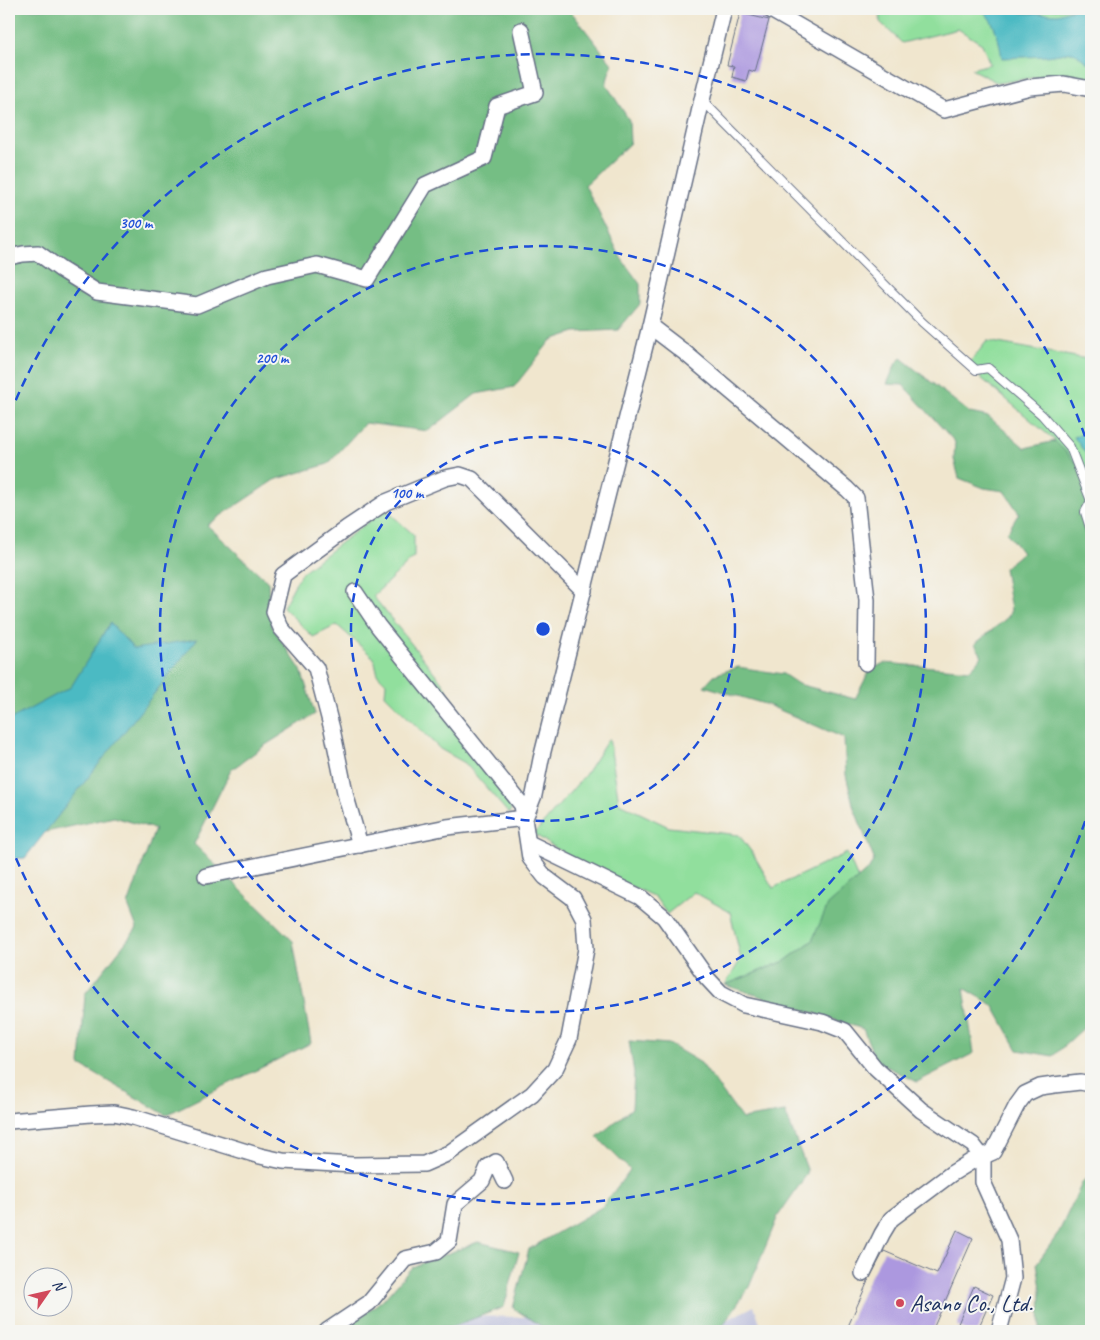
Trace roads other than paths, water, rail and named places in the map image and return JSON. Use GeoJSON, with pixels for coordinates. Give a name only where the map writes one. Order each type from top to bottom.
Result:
{"type":"FeatureCollection","features":[{"type":"Feature","properties":{"kind":"street"},"geometry":{"type":"LineString","coordinates":[[525,818],[534,795],[541,759],[650,326],[724,9]]}},
{"type":"Feature","properties":{"kind":"street"},"geometry":{"type":"LineString","coordinates":[[769,9],[944,110],[1030,87],[1064,84],[1091,89]]}},
{"type":"Feature","properties":{"kind":"street"},"geometry":{"type":"LineString","coordinates":[[9,257],[38,253],[97,292],[197,304],[267,276],[318,265],[366,278],[425,185],[484,158],[497,106],[535,93],[521,30]]}},
{"type":"Feature","properties":{"kind":"street"},"geometry":{"type":"LineString","coordinates":[[650,326],[724,385],[848,489],[856,498],[867,600],[866,663]]}},
{"type":"Feature","properties":{"kind":"street"},"geometry":{"type":"LineString","coordinates":[[360,845],[346,797],[332,729],[316,668],[281,628],[274,612],[283,575],[386,502],[445,478],[460,475],[472,478],[584,591]]}},
{"type":"Feature","properties":{"kind":"street"},"geometry":{"type":"LineString","coordinates":[[9,1121],[114,1114],[133,1116],[260,1156],[283,1161],[353,1165],[424,1164],[449,1153],[532,1094],[555,1069],[569,1039],[586,949],[584,919],[573,898],[545,876],[530,858],[522,805],[378,626],[355,592]]}},
{"type":"Feature","properties":{"kind":"street"},"geometry":{"type":"LineString","coordinates":[[206,876],[447,827],[525,818]]}},
{"type":"Feature","properties":{"kind":"street"},"geometry":{"type":"LineString","coordinates":[[529,843],[640,897],[664,917],[707,978],[721,993],[744,1005],[822,1022],[845,1031],[875,1068],[921,1110],[973,1145],[983,1158],[983,1182],[1009,1240],[1012,1278],[999,1331]]}},
{"type":"Feature","properties":{"kind":"street"},"geometry":{"type":"LineString","coordinates":[[863,1273],[891,1219],[951,1174],[972,1161],[983,1158],[993,1152],[1017,1105],[1025,1094],[1040,1087],[1080,1082],[1091,1084]]}},
{"type":"Feature","properties":{"kind":"street"},"geometry":{"type":"LineString","coordinates":[[327,1331],[369,1303],[405,1259],[436,1252],[449,1241],[455,1204],[482,1182],[488,1167],[496,1162],[505,1181]]}},
{"type":"Feature","properties":{"kind":"lane"},"geometry":{"type":"LineString","coordinates":[[702,100],[922,322],[976,370],[988,368],[1042,416],[1070,447],[1091,501],[1086,512],[1091,531]]}},
{"type":"Feature","properties":{"kind":"water"},"geometry":{"type":"Polygon","coordinates":[[[980,9],[1018,9],[1022,13],[1058,14],[1081,9],[1091,18],[1091,65],[1073,52],[1046,56],[1002,58],[993,25],[980,9]]]}},
{"type":"Feature","properties":{"kind":"water"},"geometry":{"type":"Polygon","coordinates":[[[1091,430],[1091,461],[1074,437],[1091,430]]]}},
{"type":"Feature","properties":{"kind":"water"},"geometry":{"type":"Polygon","coordinates":[[[110,623],[134,649],[197,639],[25,858],[9,859],[9,720],[71,687],[110,623]]]}},
{"type":"Feature","properties":{"kind":"place","name":"Asano Co., Ltd."},"geometry":{"type":"Point","coordinates":[900,1303]}}]}
